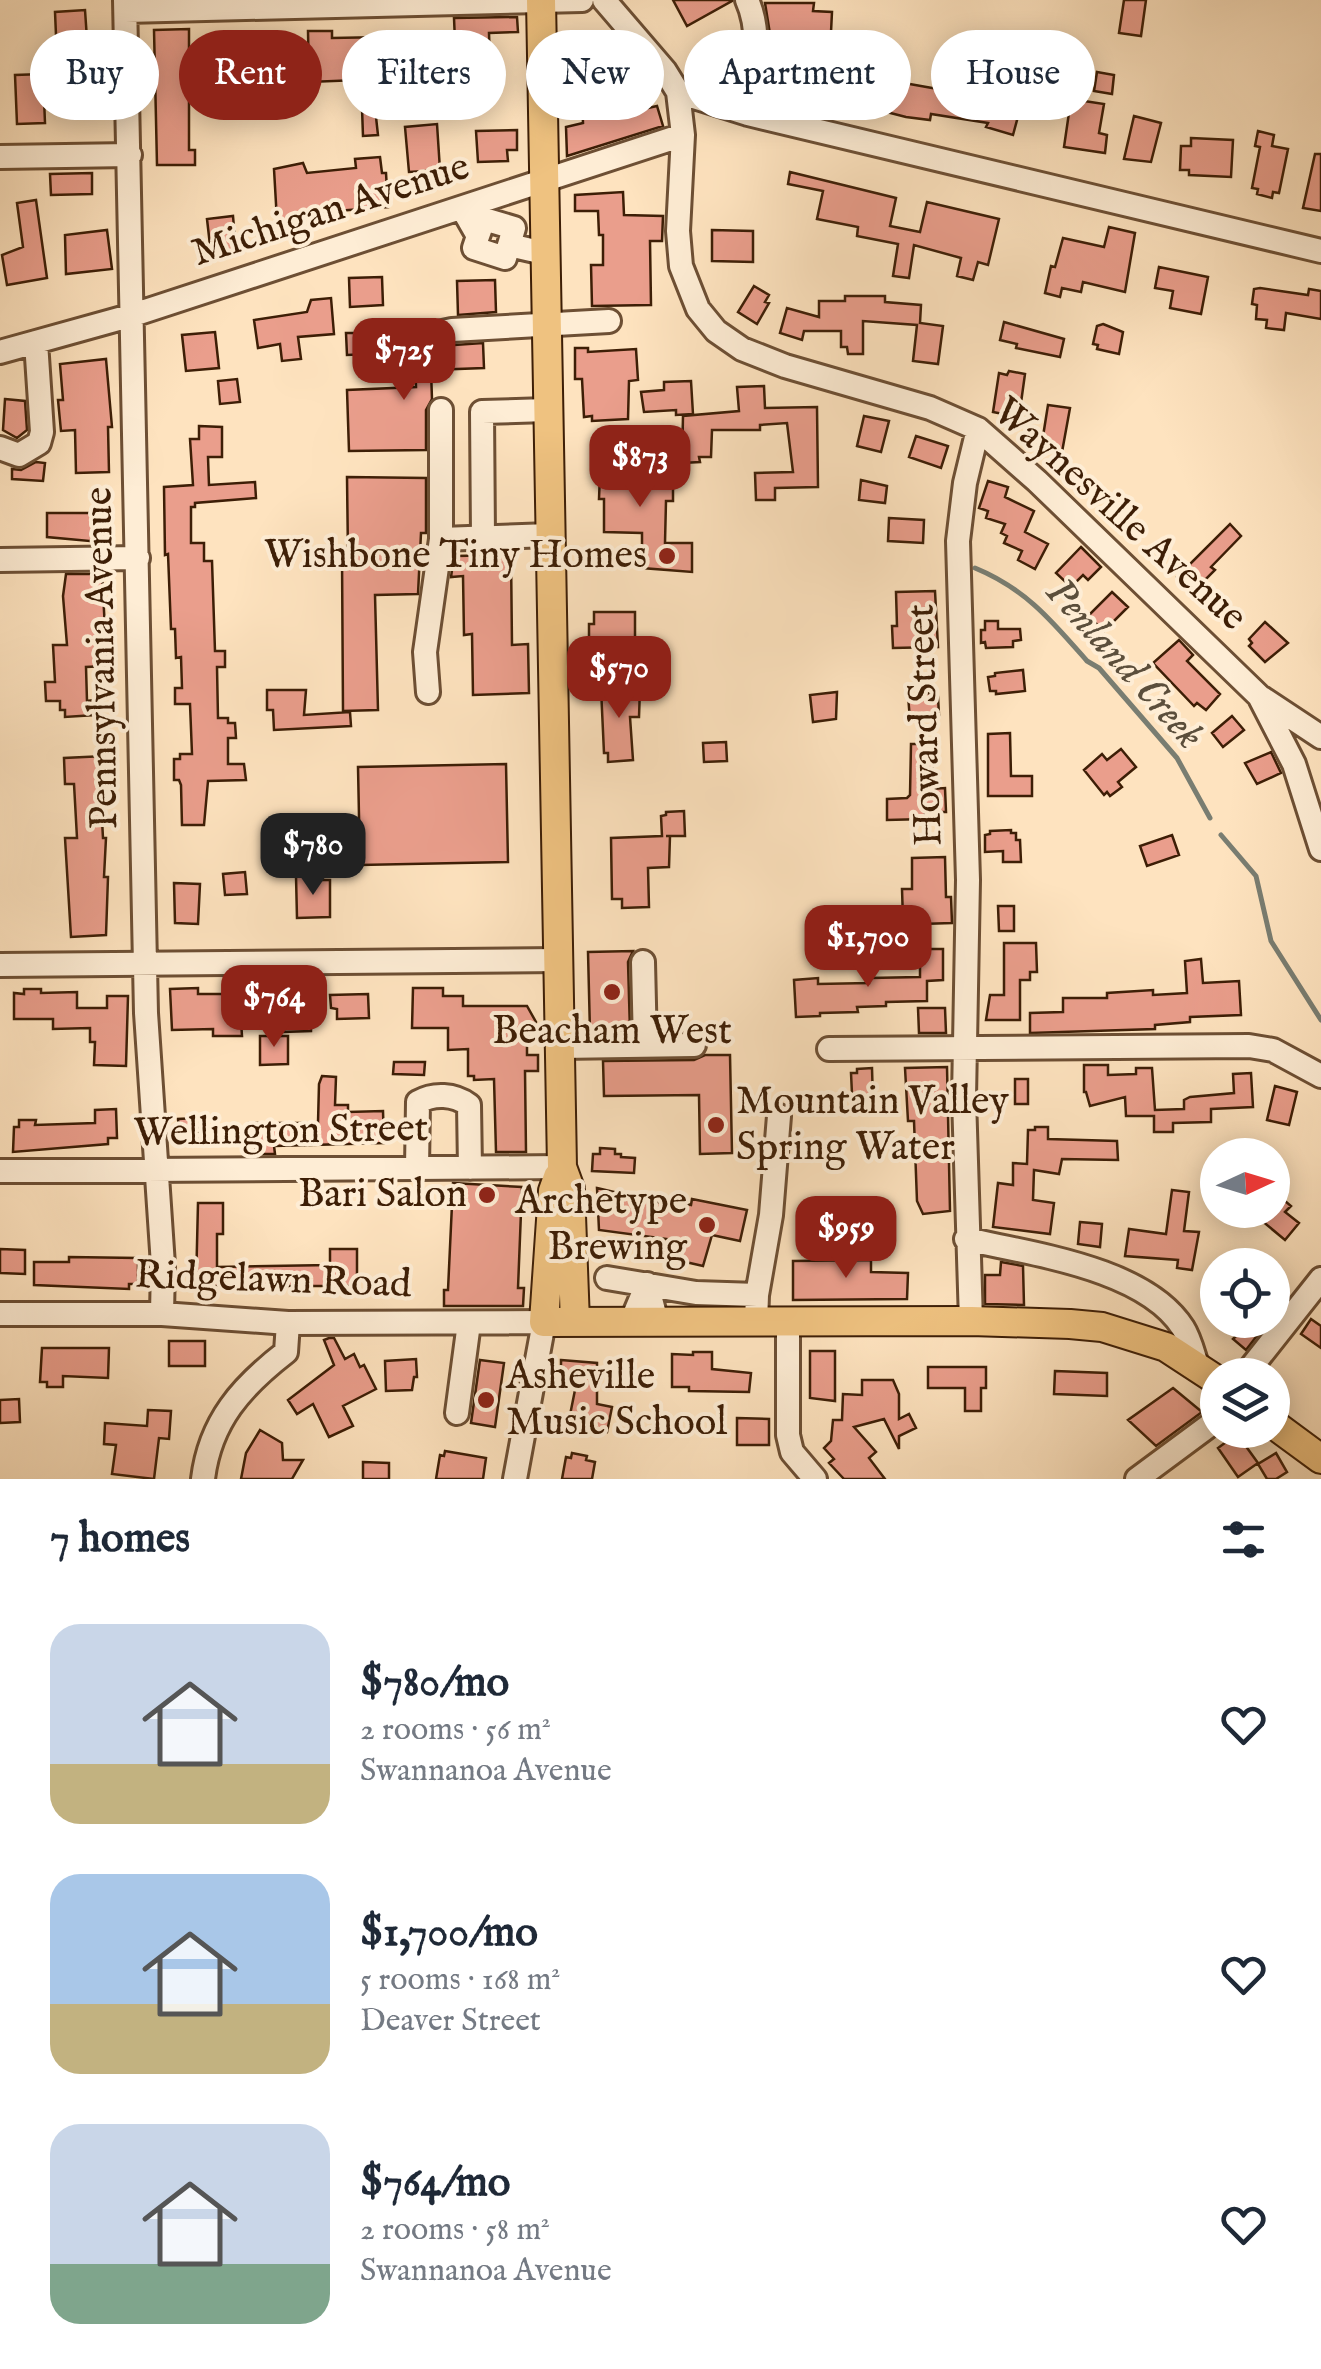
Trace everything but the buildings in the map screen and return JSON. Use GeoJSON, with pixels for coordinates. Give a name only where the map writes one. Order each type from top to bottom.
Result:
{"type":"FeatureCollection","features":[{"type":"Feature","properties":{"kind":"main road"},"geometry":{"type":"LineString","coordinates":[[541,1],[562,1167],[570,1189],[575,1322]]}},
{"type":"Feature","properties":{"kind":"main road"},"geometry":{"type":"LineString","coordinates":[[562,1167],[553,1191],[544,1322],[644,1322],[756,1308],[788,1322],[971,1321],[1102,1326],[1166,1347],[1200,1369]]}},
{"type":"Feature","properties":{"kind":"main road"},"geometry":{"type":"LineString","coordinates":[[1290,1437],[1321,1460]]}},
{"type":"Feature","properties":{"kind":"street"},"geometry":{"type":"LineString","coordinates":[[747,0],[754,30]]}},
{"type":"Feature","properties":{"kind":"street"},"geometry":{"type":"LineString","coordinates":[[126,6],[595,1],[665,71],[678,92],[684,94]]}},
{"type":"Feature","properties":{"kind":"street","name":"Pennsylvania Avenue"},"geometry":{"type":"LineString","coordinates":[[126,6],[146,962],[162,1314]]}},
{"type":"Feature","properties":{"kind":"street","name":"Waynesville Avenue"},"geometry":{"type":"LineString","coordinates":[[678,92],[683,135],[678,231],[681,266],[698,309],[716,331],[742,349],[785,366],[930,408],[978,429],[1260,696],[1294,764],[1321,849]]}},
{"type":"Feature","properties":{"kind":"street"},"geometry":{"type":"LineString","coordinates":[[773,120],[1321,251]]}},
{"type":"Feature","properties":{"kind":"street","name":"Michigan Avenue"},"geometry":{"type":"LineString","coordinates":[[0,352],[133,315],[683,135]]}},
{"type":"Feature","properties":{"kind":"street"},"geometry":{"type":"LineString","coordinates":[[0,157],[130,155]]}},
{"type":"Feature","properties":{"kind":"street"},"geometry":{"type":"LineString","coordinates":[[462,208],[478,236],[474,248],[505,258],[510,245],[544,253]]}},
{"type":"Feature","properties":{"kind":"street"},"geometry":{"type":"LineString","coordinates":[[386,348],[452,330],[609,322]]}},
{"type":"Feature","properties":{"kind":"street"},"geometry":{"type":"LineString","coordinates":[[0,448],[19,454],[39,443],[42,432],[36,342]]}},
{"type":"Feature","properties":{"kind":"street"},"geometry":{"type":"LineString","coordinates":[[428,692],[425,652],[441,539],[442,410]]}},
{"type":"Feature","properties":{"kind":"street"},"geometry":{"type":"LineString","coordinates":[[484,537],[482,412],[547,410]]}},
{"type":"Feature","properties":{"kind":"street","name":"Howard Street"},"geometry":{"type":"LineString","coordinates":[[971,1321],[966,1240],[968,880],[958,540],[965,483],[978,429]]}},
{"type":"Feature","properties":{"kind":"street"},"geometry":{"type":"LineString","coordinates":[[441,539],[550,535]]}},
{"type":"Feature","properties":{"kind":"street"},"geometry":{"type":"LineString","coordinates":[[0,560],[138,558]]}},
{"type":"Feature","properties":{"kind":"street"},"geometry":{"type":"LineString","coordinates":[[1260,696],[1321,738]]}},
{"type":"Feature","properties":{"kind":"street"},"geometry":{"type":"LineString","coordinates":[[0,964],[560,960]]}},
{"type":"Feature","properties":{"kind":"street"},"geometry":{"type":"LineString","coordinates":[[643,962],[645,1046]]}},
{"type":"Feature","properties":{"kind":"street"},"geometry":{"type":"LineString","coordinates":[[560,1048],[694,1045]]}},
{"type":"Feature","properties":{"kind":"street"},"geometry":{"type":"LineString","coordinates":[[828,1049],[1249,1046],[1272,1050],[1321,1076]]}},
{"type":"Feature","properties":{"kind":"street"},"geometry":{"type":"LineString","coordinates":[[417,1168],[418,1102],[428,1096],[458,1097],[469,1105],[470,1168]]}},
{"type":"Feature","properties":{"kind":"street"},"geometry":{"type":"LineString","coordinates":[[607,1278],[756,1308],[779,1116]]}},
{"type":"Feature","properties":{"kind":"street","name":"Wellington Street"},"geometry":{"type":"LineString","coordinates":[[0,1171],[562,1167]]}},
{"type":"Feature","properties":{"kind":"street"},"geometry":{"type":"LineString","coordinates":[[966,1240],[1058,1260],[1118,1279],[1166,1308],[1184,1330],[1200,1360]]}},
{"type":"Feature","properties":{"kind":"street"},"geometry":{"type":"LineString","coordinates":[[1258,1358],[1321,1279]]}},
{"type":"Feature","properties":{"kind":"street"},"geometry":{"type":"LineString","coordinates":[[644,1322],[648,1284]]}},
{"type":"Feature","properties":{"kind":"street","name":"Ridgelawn Road"},"geometry":{"type":"LineString","coordinates":[[0,1314],[162,1314],[288,1323],[544,1322]]}},
{"type":"Feature","properties":{"kind":"street"},"geometry":{"type":"LineString","coordinates":[[516,1479],[544,1322]]}},
{"type":"Feature","properties":{"kind":"street"},"geometry":{"type":"LineString","coordinates":[[788,1322],[788,1435],[792,1452],[814,1479]]}},
{"type":"Feature","properties":{"kind":"street"},"geometry":{"type":"LineString","coordinates":[[203,1479],[229,1404],[286,1352],[288,1323]]}},
{"type":"Feature","properties":{"kind":"street"},"geometry":{"type":"LineString","coordinates":[[457,1413],[470,1323]]}},
{"type":"Feature","properties":{"kind":"street"},"geometry":{"type":"LineString","coordinates":[[1137,1479],[1200,1432]]}},
{"type":"Feature","properties":{"kind":"waterway","name":"Penland Creek"},"geometry":{"type":"LineString","coordinates":[[975,568],[1024,596],[1087,661],[1099,668],[1177,758],[1210,818]]}},
{"type":"Feature","properties":{"kind":"waterway","name":"Penland Creek"},"geometry":{"type":"LineString","coordinates":[[1221,835],[1256,876],[1271,941],[1321,1020]]}},
{"type":"Feature","properties":{"kind":"place","name":"Wishbone Tiny Homes"},"geometry":{"type":"Point","coordinates":[667,556]}},
{"type":"Feature","properties":{"kind":"place","name":"Beacham West"},"geometry":{"type":"Point","coordinates":[612,992]}},
{"type":"Feature","properties":{"kind":"place","name":"Mountain Valley Spring Water"},"geometry":{"type":"Point","coordinates":[716,1125]}},
{"type":"Feature","properties":{"kind":"place","name":"Bari Salon"},"geometry":{"type":"Point","coordinates":[487,1195]}},
{"type":"Feature","properties":{"kind":"place","name":"Archetype Brewing"},"geometry":{"type":"Point","coordinates":[707,1225]}},
{"type":"Feature","properties":{"kind":"place","name":"Asheville Music School"},"geometry":{"type":"Point","coordinates":[486,1400]}}]}
